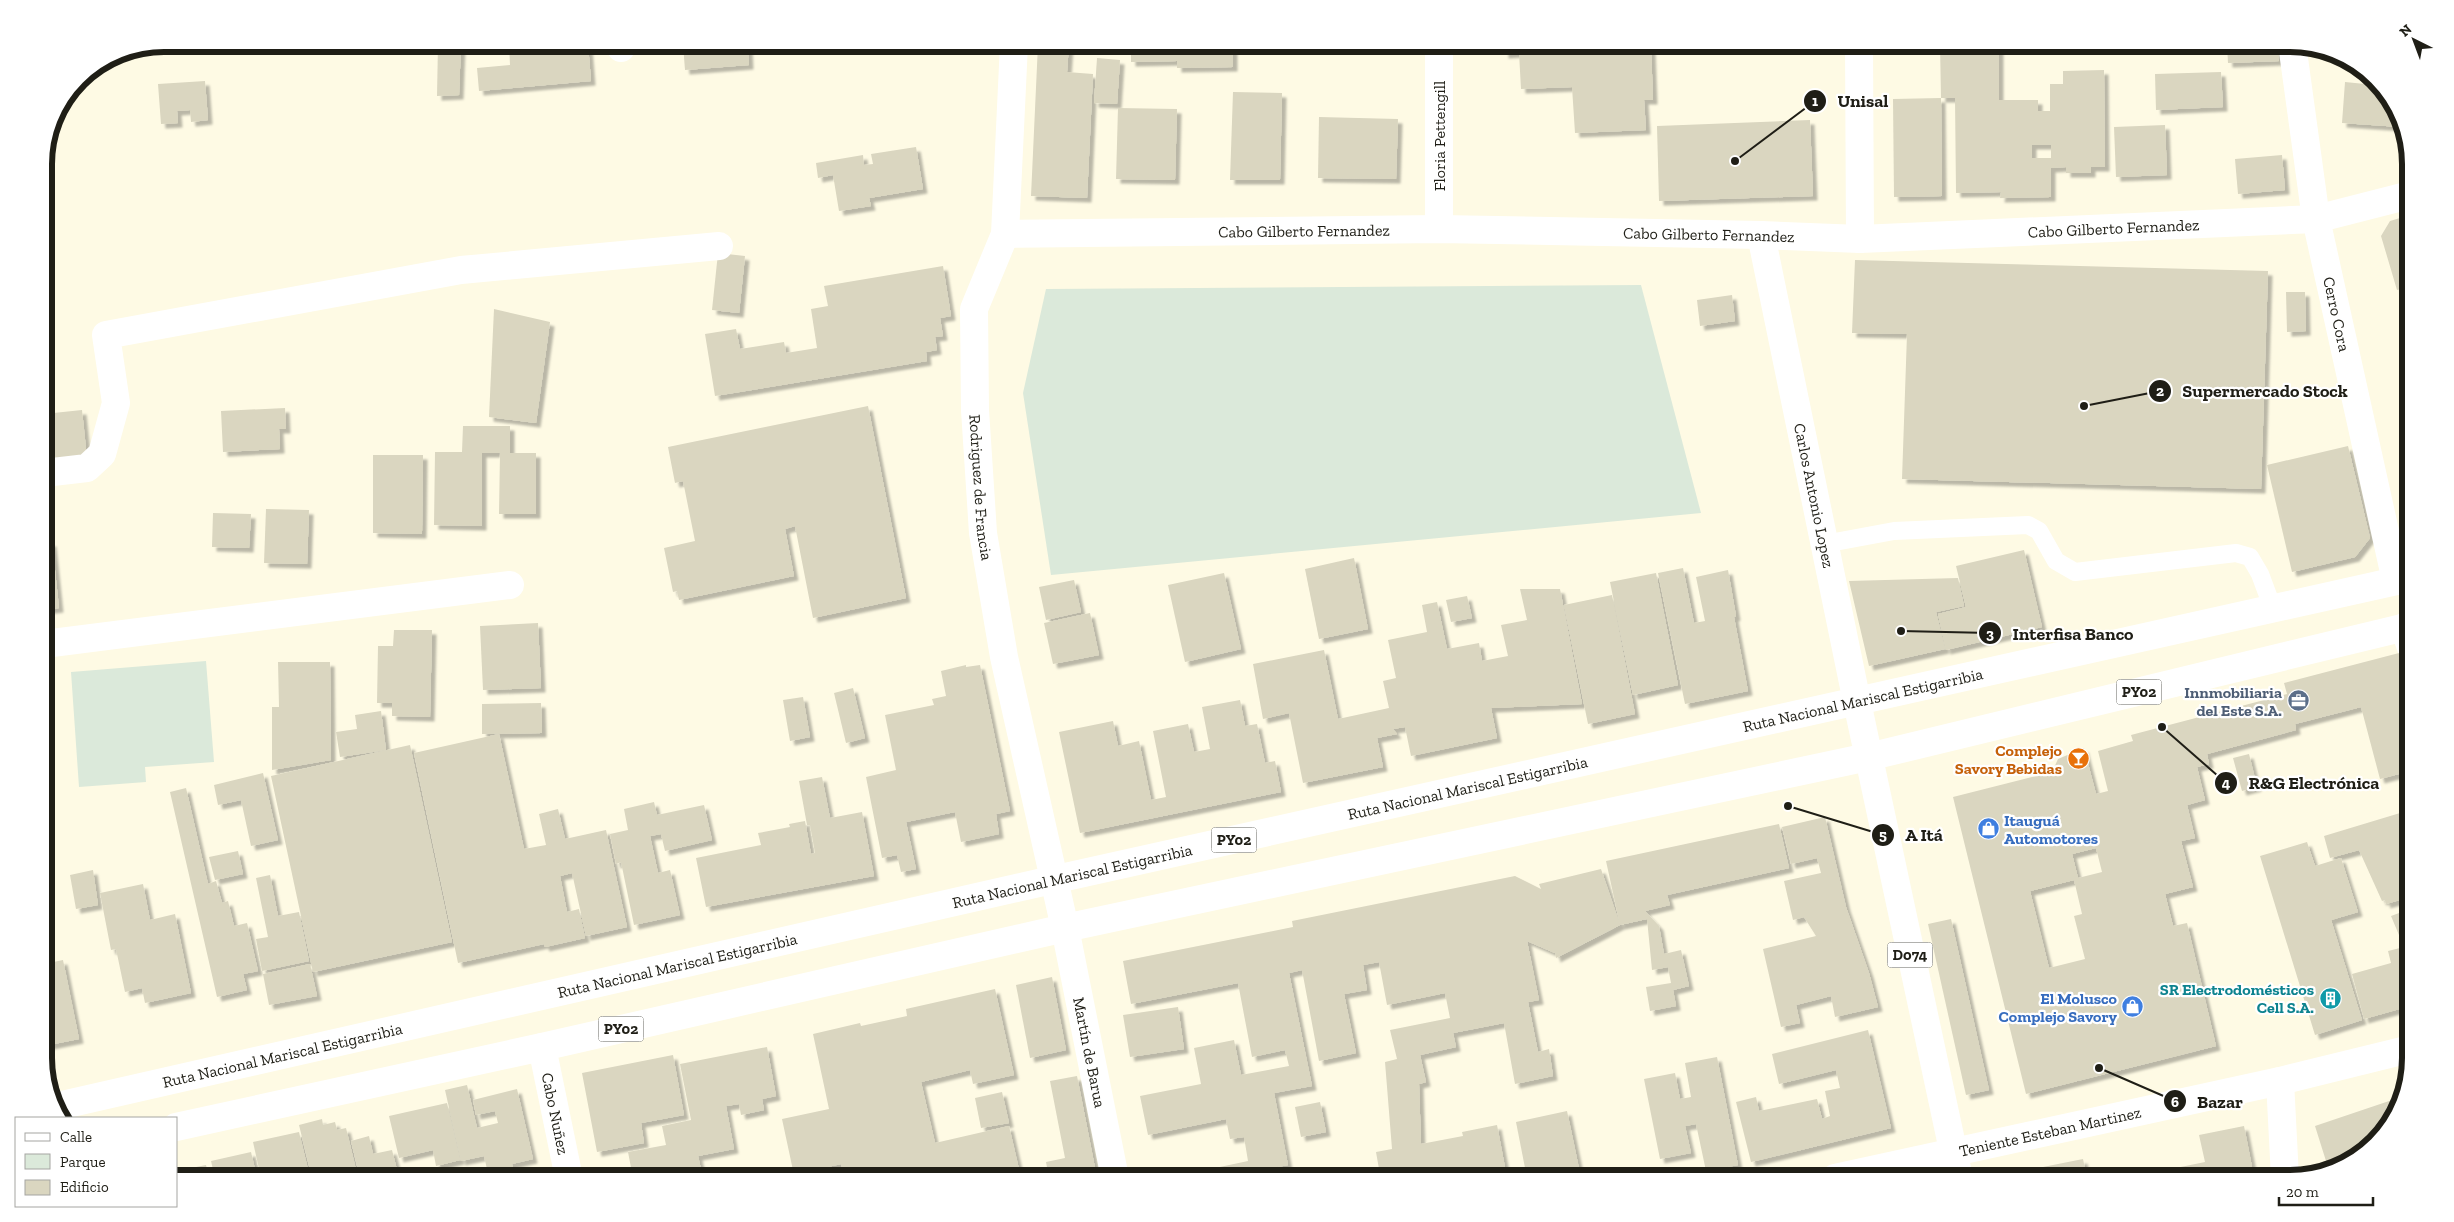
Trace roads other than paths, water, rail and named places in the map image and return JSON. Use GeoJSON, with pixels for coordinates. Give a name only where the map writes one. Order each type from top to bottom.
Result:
{"type":"FeatureCollection","features":[{"type":"Feature","properties":{"kind":"main road","name":"Rodriguez de Francia"},"geometry":{"type":"LineString","coordinates":[[1014,52],[1005,234],[974,308],[975,410],[983,533],[1004,657],[1052,880],[1065,928]]}},
{"type":"Feature","properties":{"kind":"main road","name":"Floria Pettengill"},"geometry":{"type":"LineString","coordinates":[[1439,52],[1439,229]]}},
{"type":"Feature","properties":{"kind":"main road"},"geometry":{"type":"LineString","coordinates":[[1859,52],[1860,240]]}},
{"type":"Feature","properties":{"kind":"main road","name":"Cerro Cora"},"geometry":{"type":"LineString","coordinates":[[2293,52],[2316,219],[2401,574]]}},
{"type":"Feature","properties":{"kind":"main road","name":"Cabo Gilberto Fernandez"},"geometry":{"type":"LineString","coordinates":[[1005,234],[1439,229],[1761,235],[1860,240],[2316,219],[2401,197]]}},
{"type":"Feature","properties":{"kind":"main road","name":"Carlos Antonio Lopez"},"geometry":{"type":"LineString","coordinates":[[1761,235],[1868,757]]}},
{"type":"Feature","properties":{"kind":"main road"},"geometry":{"type":"LineString","coordinates":[[53,472],[87,468],[102,454],[116,404],[106,335],[462,270],[719,246]]}},
{"type":"Feature","properties":{"kind":"main road","name":"Ruta Nacional Mariscal Estigarribia"},"geometry":{"type":"LineString","coordinates":[[63,1105],[1052,880],[2401,580]]}},
{"type":"Feature","properties":{"kind":"main road"},"geometry":{"type":"LineString","coordinates":[[53,643],[510,584]]}},
{"type":"Feature","properties":{"kind":"main road","name":"PY02"},"geometry":{"type":"LineString","coordinates":[[178,1127],[542,1047],[1065,928],[1868,757],[2402,634]]}},
{"type":"Feature","properties":{"kind":"main road","name":"D074"},"geometry":{"type":"LineString","coordinates":[[1868,757],[1957,1170]]}},
{"type":"Feature","properties":{"kind":"main road","name":"Martín de Barua"},"geometry":{"type":"LineString","coordinates":[[1065,928],[1113,1170]]}},
{"type":"Feature","properties":{"kind":"main road","name":"Cabo Nuñez"},"geometry":{"type":"LineString","coordinates":[[542,1047],[567,1170]]}},
{"type":"Feature","properties":{"kind":"main road","name":"Teniente Esteban Martinez"},"geometry":{"type":"LineString","coordinates":[[1872,1170],[2280,1081],[2402,1051]]}},
{"type":"Feature","properties":{"kind":"main road"},"geometry":{"type":"LineString","coordinates":[[2280,1081],[2285,1170]]}},
{"type":"Feature","properties":{"kind":"lane"},"geometry":{"type":"LineString","coordinates":[[1824,544],[1894,531],[2028,525],[2039,532],[2056,561],[2075,572],[2236,553],[2250,557],[2260,574],[2273,609]]}},
{"type":"Feature","properties":{"kind":"place","name":"Unisal"},"geometry":{"type":"Point","coordinates":[1735,161]}},
{"type":"Feature","properties":{"kind":"place","name":"Supermercado Stock"},"geometry":{"type":"Point","coordinates":[2084,406]}},
{"type":"Feature","properties":{"kind":"place","name":"Interfisa Banco"},"geometry":{"type":"Point","coordinates":[1901,631]}},
{"type":"Feature","properties":{"kind":"place","name":"Innmobiliaria del Este S.A."},"geometry":{"type":"Point","coordinates":[2298,701]}},
{"type":"Feature","properties":{"kind":"place","name":"R&G Electrónica"},"geometry":{"type":"Point","coordinates":[2162,727]}},
{"type":"Feature","properties":{"kind":"place","name":"Complejo Savory Bebidas"},"geometry":{"type":"Point","coordinates":[2078,759]}},
{"type":"Feature","properties":{"kind":"place","name":"A Itá"},"geometry":{"type":"Point","coordinates":[1788,806]}},
{"type":"Feature","properties":{"kind":"place","name":"Itauguá Automotores"},"geometry":{"type":"Point","coordinates":[1988,829]}},
{"type":"Feature","properties":{"kind":"place","name":"SR Electrodomésticos Cell S.A."},"geometry":{"type":"Point","coordinates":[2330,998]}},
{"type":"Feature","properties":{"kind":"place","name":"El Molusco Complejo Savory"},"geometry":{"type":"Point","coordinates":[2133,1007]}},
{"type":"Feature","properties":{"kind":"place","name":"Bazar"},"geometry":{"type":"Point","coordinates":[2099,1068]}}]}
